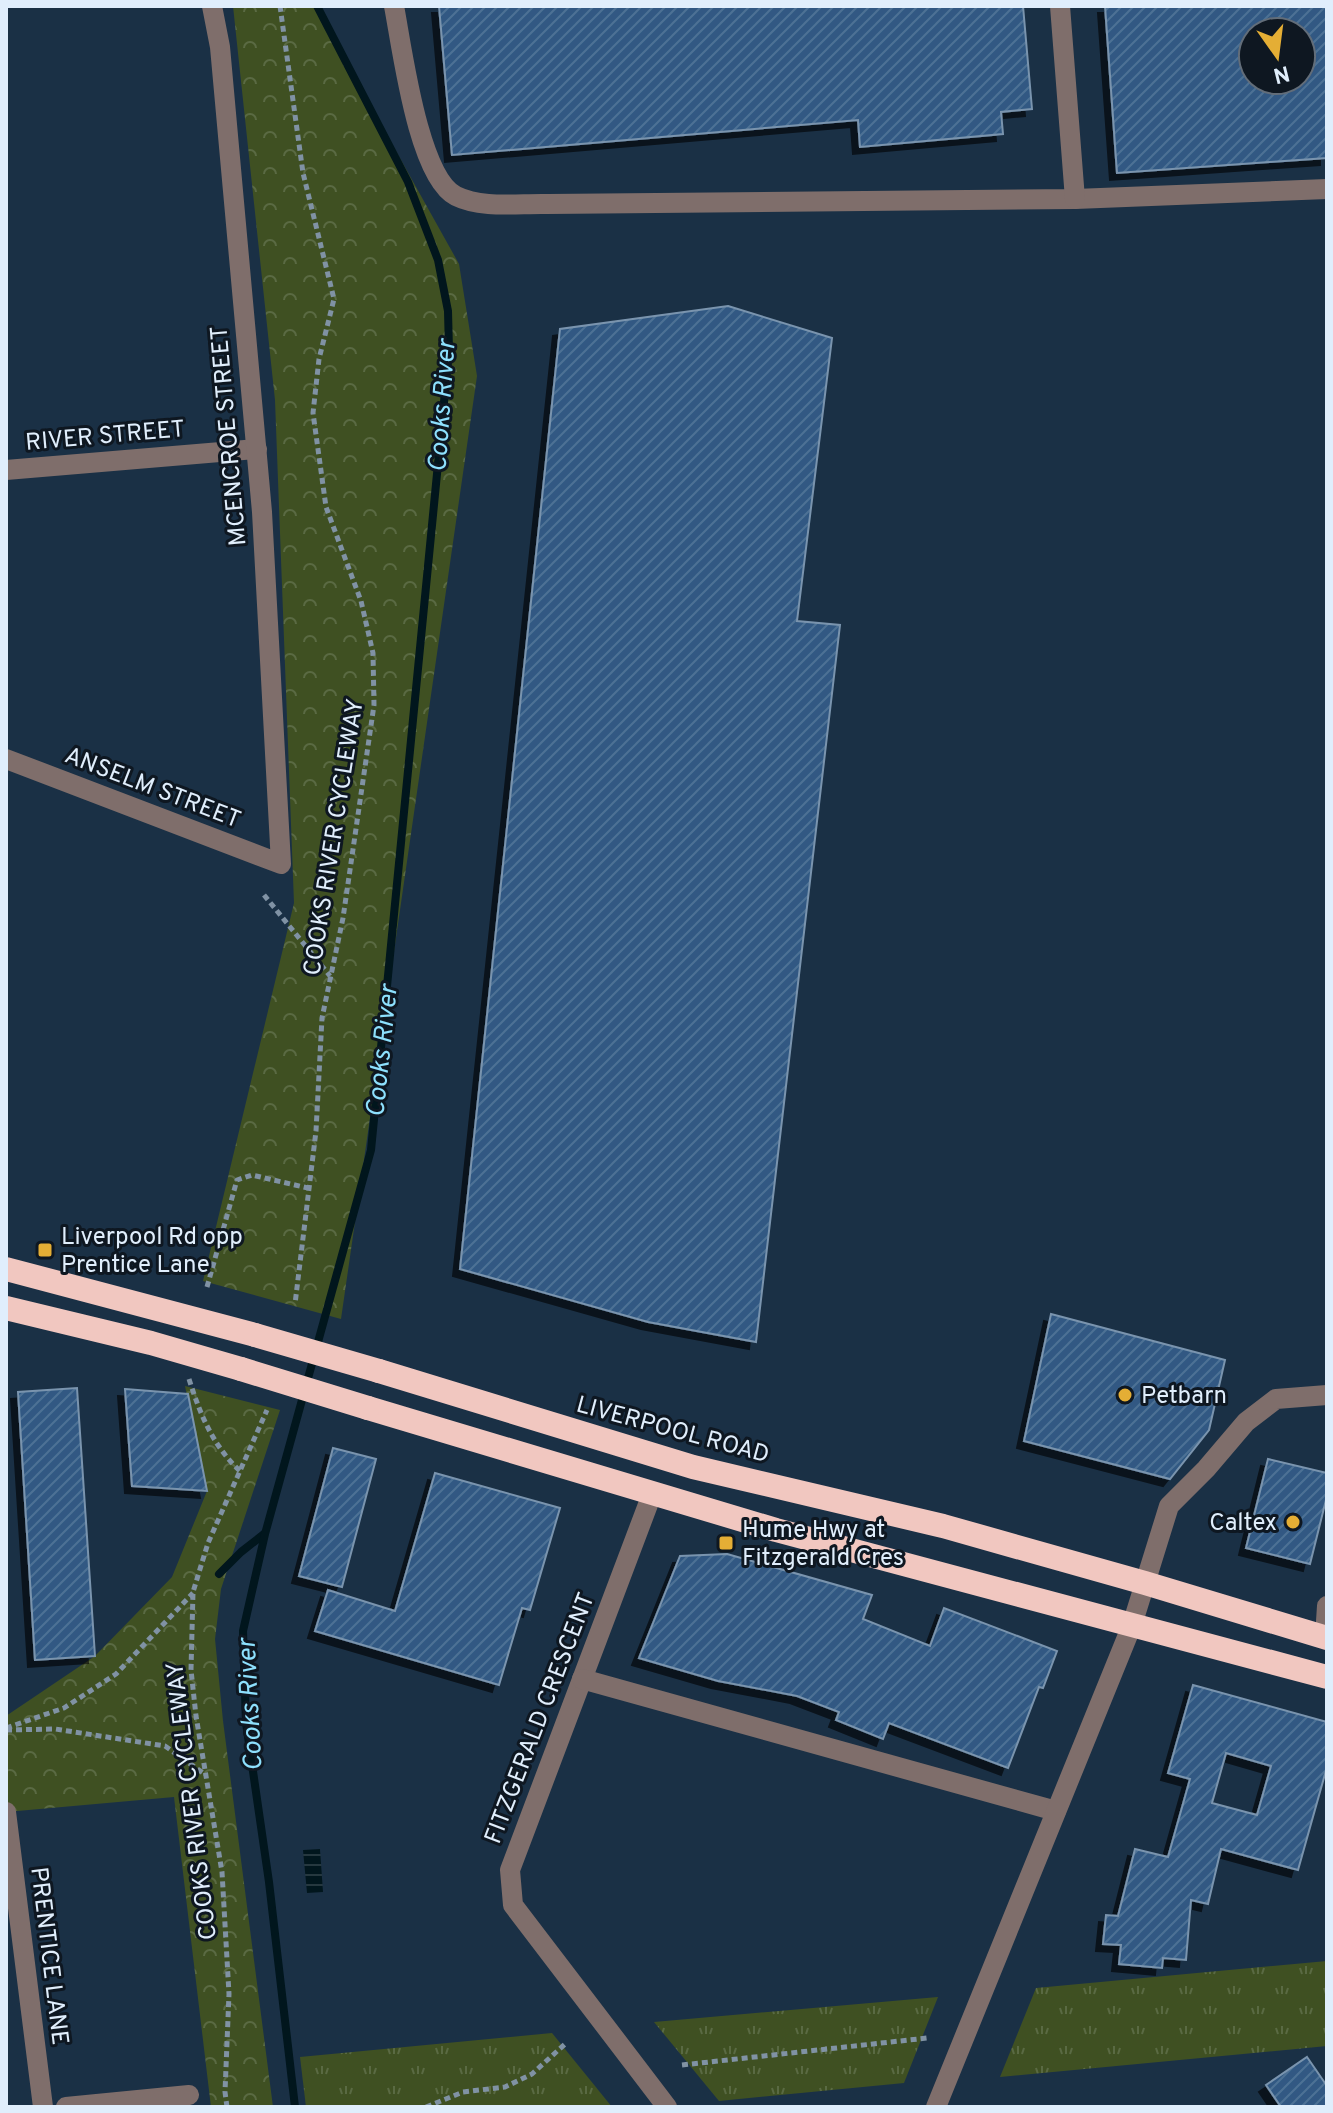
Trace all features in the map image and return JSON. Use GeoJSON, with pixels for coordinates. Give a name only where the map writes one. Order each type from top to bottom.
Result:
{"type":"FeatureCollection","features":[{"type":"Feature","properties":{"kind":"highway","name":"LIVERPOOL ROAD"},"geometry":{"type":"LineString","coordinates":[[6,1269],[255,1335],[693,1467],[943,1526],[1326,1637]]}},
{"type":"Feature","properties":{"kind":"highway"},"geometry":{"type":"LineString","coordinates":[[6,1308],[151,1343],[652,1494],[950,1578],[1327,1677]]}},
{"type":"Feature","properties":{"kind":"street","name":"MCENCROE STREET"},"geometry":{"type":"LineString","coordinates":[[212,6],[220,47],[257,449],[281,864]]}},
{"type":"Feature","properties":{"kind":"street"},"geometry":{"type":"LineString","coordinates":[[394,6],[415,117],[435,173],[452,195],[467,201],[548,204],[1075,199],[1327,189]]}},
{"type":"Feature","properties":{"kind":"street"},"geometry":{"type":"LineString","coordinates":[[1060,6],[1075,199]]}},
{"type":"Feature","properties":{"kind":"street","name":"RIVER STREET"},"geometry":{"type":"LineString","coordinates":[[6,470],[257,449]]}},
{"type":"Feature","properties":{"kind":"street","name":"ANSELM STREET"},"geometry":{"type":"LineString","coordinates":[[6,759],[281,864]]}},
{"type":"Feature","properties":{"kind":"street"},"geometry":{"type":"LineString","coordinates":[[936,2107],[1132,1625],[1169,1506],[1246,1422],[1276,1399],[1327,1395]]}},
{"type":"Feature","properties":{"kind":"street","name":"FITZGERALD CRESCENT"},"geometry":{"type":"LineString","coordinates":[[652,1494],[510,1870],[513,1905],[667,2107]]}},
{"type":"Feature","properties":{"kind":"street"},"geometry":{"type":"LineString","coordinates":[[1326,1637],[1327,1606]]}},
{"type":"Feature","properties":{"kind":"street"},"geometry":{"type":"LineString","coordinates":[[582,1679],[1056,1811]]}},
{"type":"Feature","properties":{"kind":"street","name":"PRENTICE LANE"},"geometry":{"type":"LineString","coordinates":[[6,1812],[43,2107]]}},
{"type":"Feature","properties":{"kind":"street"},"geometry":{"type":"LineString","coordinates":[[66,2107],[143,2103],[189,2095]]}},
{"type":"Feature","properties":{"kind":"path","name":"COOKS RIVER CYCLEWAY"},"geometry":{"type":"LineString","coordinates":[[280,6],[303,173],[334,299],[319,359],[313,413],[326,507],[361,601],[373,653],[374,705],[343,918],[322,1018],[316,1131],[295,1304]]}},
{"type":"Feature","properties":{"kind":"path"},"geometry":{"type":"LineString","coordinates":[[264,895],[331,977]]}},
{"type":"Feature","properties":{"kind":"path"},"geometry":{"type":"LineString","coordinates":[[207,1287],[237,1180],[252,1175],[308,1188]]}},
{"type":"Feature","properties":{"kind":"path"},"geometry":{"type":"LineString","coordinates":[[189,1378],[212,1435],[224,1456],[240,1471]]}},
{"type":"Feature","properties":{"kind":"path","name":"COOKS RIVER CYCLEWAY"},"geometry":{"type":"LineString","coordinates":[[227,2107],[229,1994],[222,1872],[191,1670],[193,1592],[208,1543],[267,1410]]}},
{"type":"Feature","properties":{"kind":"path"},"geometry":{"type":"LineString","coordinates":[[6,1729],[64,1708],[116,1674],[193,1592]]}},
{"type":"Feature","properties":{"kind":"path"},"geometry":{"type":"LineString","coordinates":[[6,1729],[55,1729],[165,1746],[206,1775]]}},
{"type":"Feature","properties":{"kind":"path"},"geometry":{"type":"LineString","coordinates":[[682,2065],[927,2038]]}},
{"type":"Feature","properties":{"kind":"path"},"geometry":{"type":"LineString","coordinates":[[426,2107],[463,2092],[505,2087],[532,2074],[565,2044]]}},
{"type":"Feature","properties":{"kind":"green space"},"geometry":{"type":"Polygon","coordinates":[[[233,6],[315,6],[459,264],[477,376],[341,1319],[203,1281],[294,903],[275,400],[233,6]]]}},
{"type":"Feature","properties":{"kind":"green space"},"geometry":{"type":"Polygon","coordinates":[[[185,1386],[280,1410],[221,1589],[215,1639],[273,2107],[211,2107],[174,1797],[6,1812],[6,1716],[95,1656],[172,1577],[207,1491],[185,1386]]]}},
{"type":"Feature","properties":{"kind":"green space"},"geometry":{"type":"Polygon","coordinates":[[[1327,1961],[1327,2046],[1000,2077],[1036,1988],[1327,1961]]]}},
{"type":"Feature","properties":{"kind":"green space"},"geometry":{"type":"Polygon","coordinates":[[[938,1997],[904,2083],[719,2101],[654,2022],[938,1997]]]}},
{"type":"Feature","properties":{"kind":"green space"},"geometry":{"type":"Polygon","coordinates":[[[552,2033],[612,2107],[306,2107],[300,2057],[552,2033]]]}},
{"type":"Feature","properties":{"kind":"water"},"geometry":{"type":"Polygon","coordinates":[[[320,1849],[323,1892],[307,1893],[303,1850],[320,1849]]]}},
{"type":"Feature","properties":{"kind":"building"},"geometry":{"type":"Polygon","coordinates":[[[439,6],[1023,6],[1032,109],[1001,112],[1003,134],[860,147],[858,120],[452,155],[439,6]]]}},
{"type":"Feature","properties":{"kind":"building"},"geometry":{"type":"Polygon","coordinates":[[[1105,6],[1327,6],[1327,158],[1117,173],[1105,6]]]}},
{"type":"Feature","properties":{"kind":"building"},"geometry":{"type":"Polygon","coordinates":[[[728,306],[832,338],[797,621],[840,625],[756,1342],[648,1322],[460,1269],[560,329],[728,306]]]}},
{"type":"Feature","properties":{"kind":"building","name":"Petbarn"},"geometry":{"type":"Polygon","coordinates":[[[1051,1314],[1225,1360],[1209,1430],[1170,1479],[1024,1441],[1051,1314]]]}},
{"type":"Feature","properties":{"kind":"building"},"geometry":{"type":"Polygon","coordinates":[[[77,1388],[95,1656],[35,1660],[18,1392],[77,1388]]]}},
{"type":"Feature","properties":{"kind":"building"},"geometry":{"type":"Polygon","coordinates":[[[125,1389],[188,1394],[207,1491],[132,1486],[125,1389]]]}},
{"type":"Feature","properties":{"kind":"building"},"geometry":{"type":"Polygon","coordinates":[[[333,1448],[376,1459],[342,1587],[299,1576],[333,1448]]]}},
{"type":"Feature","properties":{"kind":"building"},"geometry":{"type":"Polygon","coordinates":[[[1268,1459],[1327,1473],[1327,1496],[1310,1564],[1246,1548],[1268,1459]]]}},
{"type":"Feature","properties":{"kind":"building"},"geometry":{"type":"Polygon","coordinates":[[[435,1473],[560,1508],[530,1610],[522,1608],[499,1685],[315,1631],[328,1590],[395,1611],[435,1473]]]}},
{"type":"Feature","properties":{"kind":"building"},"geometry":{"type":"Polygon","coordinates":[[[727,1554],[872,1595],[863,1619],[930,1646],[944,1608],[1057,1651],[1043,1688],[1039,1687],[1008,1768],[889,1723],[883,1739],[836,1720],[839,1712],[797,1696],[718,1681],[639,1658],[680,1556],[727,1554]]]}},
{"type":"Feature","properties":{"kind":"building"},"geometry":{"type":"Polygon","coordinates":[[[1193,1685],[1327,1722],[1327,1767],[1298,1870],[1221,1849],[1208,1904],[1191,1900],[1186,1960],[1163,1958],[1162,1968],[1119,1964],[1121,1945],[1103,1944],[1106,1915],[1118,1916],[1135,1849],[1168,1857],[1190,1779],[1168,1773],[1193,1685]],[[1226,1753],[1212,1803],[1257,1815],[1271,1766],[1226,1753]]]}},
{"type":"Feature","properties":{"kind":"building"},"geometry":{"type":"Polygon","coordinates":[[[1307,2057],[1327,2086],[1327,2107],[1281,2107],[1266,2085],[1307,2057]]]}},
{"type":"Feature","properties":{"kind":"waterway","name":"Cooks River"},"geometry":{"type":"LineString","coordinates":[[295,2107],[269,1882],[246,1723],[243,1631],[265,1534],[371,1150],[449,351],[448,311],[438,260],[408,182],[317,6]]}},
{"type":"Feature","properties":{"kind":"waterway"},"geometry":{"type":"LineString","coordinates":[[219,1574],[264,1534]]}},
{"type":"Feature","properties":{"kind":"place","name":"Liverpool Rd opp Prentice Lane"},"geometry":{"type":"Point","coordinates":[45,1250]}},
{"type":"Feature","properties":{"kind":"place","name":"Petbarn"},"geometry":{"type":"Point","coordinates":[1125,1395]}},
{"type":"Feature","properties":{"kind":"place","name":"Caltex"},"geometry":{"type":"Point","coordinates":[1293,1522]}},
{"type":"Feature","properties":{"kind":"place","name":"Hume Hwy at Fitzgerald Cres"},"geometry":{"type":"Point","coordinates":[726,1543]}}]}
